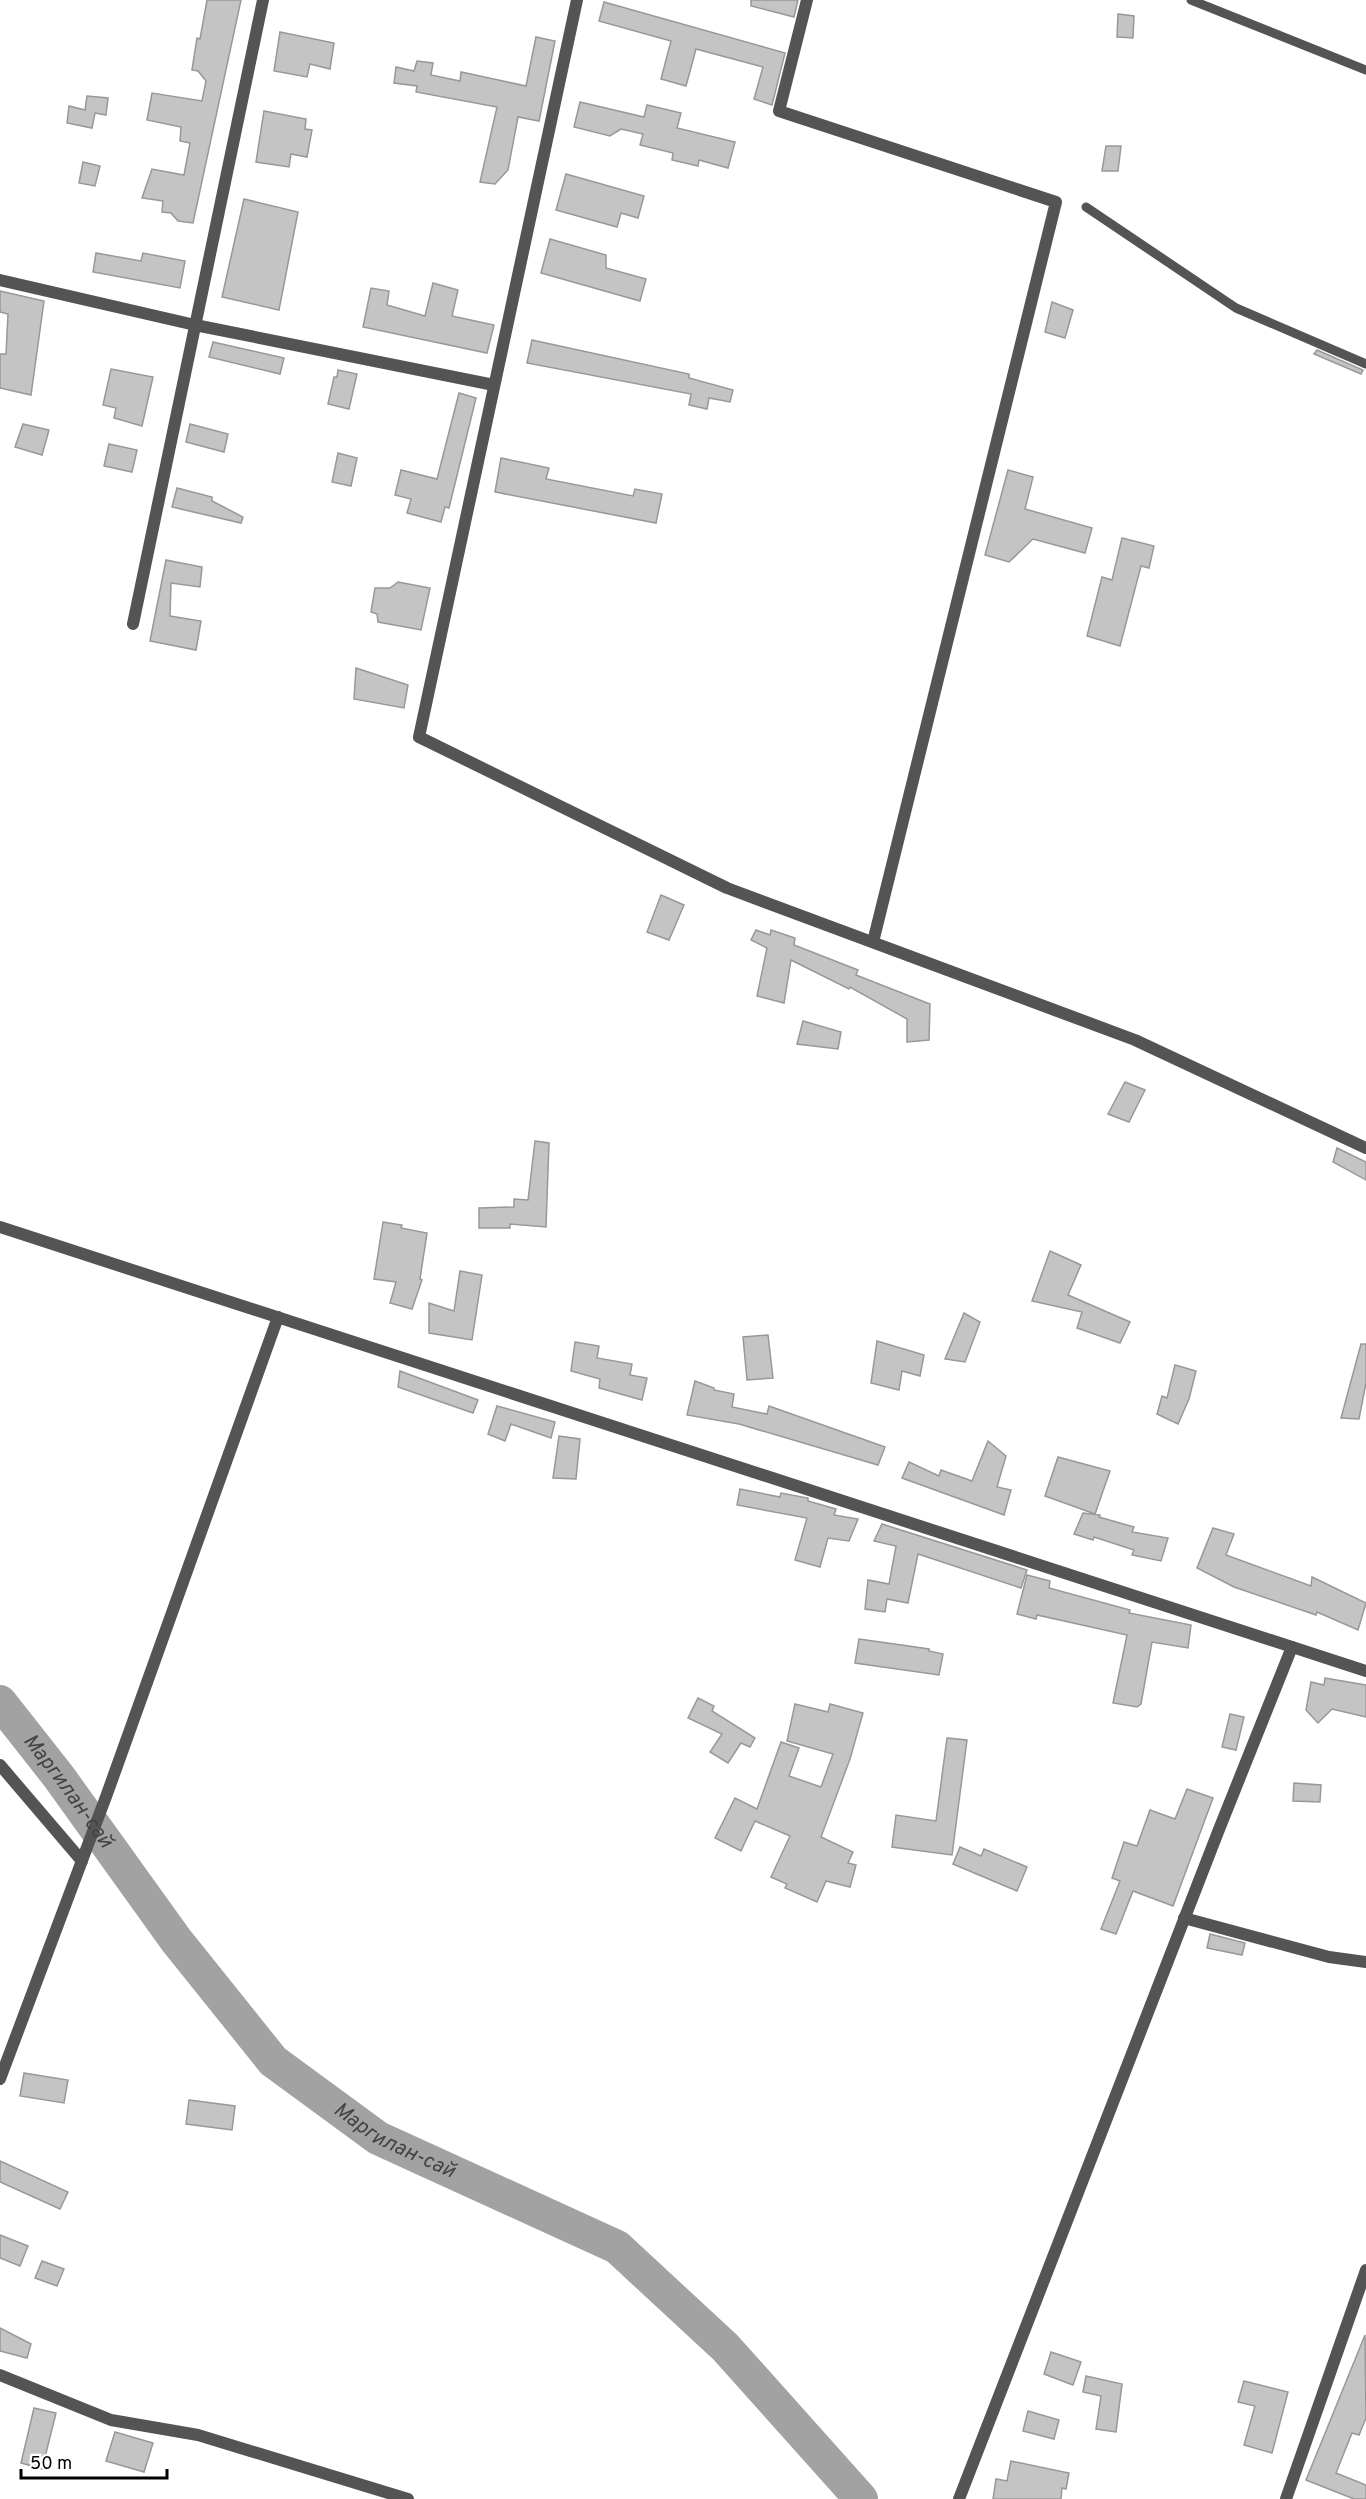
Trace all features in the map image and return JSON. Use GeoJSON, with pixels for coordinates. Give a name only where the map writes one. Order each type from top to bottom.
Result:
{"type":"FeatureCollection","features":[{"type":"Feature","properties":{"kind":"street"},"geometry":{"type":"LineString","coordinates":[[133,624],[262,0]]}},
{"type":"Feature","properties":{"kind":"street"},"geometry":{"type":"LineString","coordinates":[[577,0],[418,737],[727,888],[1135,1040],[1366,1148]]}},
{"type":"Feature","properties":{"kind":"street"},"geometry":{"type":"LineString","coordinates":[[807,0],[779,111],[1056,202],[873,942]]}},
{"type":"Feature","properties":{"kind":"street"},"geometry":{"type":"LineString","coordinates":[[0,280],[195,325],[494,385]]}},
{"type":"Feature","properties":{"kind":"street"},"geometry":{"type":"LineString","coordinates":[[0,1227],[1366,1671]]}},
{"type":"Feature","properties":{"kind":"street"},"geometry":{"type":"LineString","coordinates":[[0,2079],[82,1861],[278,1317]]}},
{"type":"Feature","properties":{"kind":"street"},"geometry":{"type":"LineString","coordinates":[[960,2499],[1292,1647]]}},
{"type":"Feature","properties":{"kind":"street"},"geometry":{"type":"LineString","coordinates":[[0,1765],[82,1861]]}},
{"type":"Feature","properties":{"kind":"street"},"geometry":{"type":"LineString","coordinates":[[1185,1918],[1329,1956],[1366,1962]]}},
{"type":"Feature","properties":{"kind":"street"},"geometry":{"type":"LineString","coordinates":[[1286,2499],[1366,2270]]}},
{"type":"Feature","properties":{"kind":"street"},"geometry":{"type":"LineString","coordinates":[[0,2375],[111,2420],[198,2435],[408,2499]]}},
{"type":"Feature","properties":{"kind":"lane"},"geometry":{"type":"LineString","coordinates":[[1191,0],[1366,70]]}},
{"type":"Feature","properties":{"kind":"lane"},"geometry":{"type":"LineString","coordinates":[[1086,207],[1236,308],[1366,364]]}},
{"type":"Feature","properties":{"kind":"building"},"geometry":{"type":"Polygon","coordinates":[[[207,0],[241,0],[193,223],[178,221],[171,213],[162,212],[163,201],[142,198],[152,169],[184,175],[190,143],[180,141],[181,127],[147,120],[152,93],[202,101],[206,81],[198,71],[192,70],[197,38],[200,39],[207,0]]]}},
{"type":"Feature","properties":{"kind":"building"},"geometry":{"type":"Polygon","coordinates":[[[751,0],[798,0],[794,17],[751,6],[751,0]]]}},
{"type":"Feature","properties":{"kind":"building"},"geometry":{"type":"Polygon","coordinates":[[[604,2],[785,53],[772,105],[754,99],[763,67],[696,49],[686,86],[661,79],[671,41],[599,21],[604,2]]]}},
{"type":"Feature","properties":{"kind":"building"},"geometry":{"type":"Polygon","coordinates":[[[1118,14],[1134,16],[1133,38],[1117,37],[1118,14]]]}},
{"type":"Feature","properties":{"kind":"building"},"geometry":{"type":"Polygon","coordinates":[[[280,32],[334,43],[330,69],[310,64],[307,77],[274,71],[280,32]]]}},
{"type":"Feature","properties":{"kind":"building"},"geometry":{"type":"Polygon","coordinates":[[[536,37],[555,41],[539,121],[518,117],[508,170],[495,184],[480,182],[497,107],[416,92],[417,86],[394,83],[396,67],[414,71],[417,61],[433,63],[431,75],[460,81],[461,72],[526,86],[536,37]]]}},
{"type":"Feature","properties":{"kind":"building"},"geometry":{"type":"Polygon","coordinates":[[[87,96],[108,98],[106,115],[95,113],[92,128],[67,123],[69,106],[85,110],[87,96]]]}},
{"type":"Feature","properties":{"kind":"building"},"geometry":{"type":"Polygon","coordinates":[[[580,102],[644,117],[647,105],[681,113],[677,128],[735,142],[728,168],[699,160],[698,166],[672,160],[673,153],[640,145],[643,134],[621,129],[610,136],[574,127],[580,102]]]}},
{"type":"Feature","properties":{"kind":"building"},"geometry":{"type":"Polygon","coordinates":[[[264,111],[306,119],[305,129],[312,130],[307,157],[291,154],[289,167],[256,162],[264,111]]]}},
{"type":"Feature","properties":{"kind":"building"},"geometry":{"type":"Polygon","coordinates":[[[1106,146],[1121,146],[1118,171],[1102,171],[1106,146]]]}},
{"type":"Feature","properties":{"kind":"building"},"geometry":{"type":"Polygon","coordinates":[[[83,162],[100,166],[95,186],[79,183],[83,162]]]}},
{"type":"Feature","properties":{"kind":"building"},"geometry":{"type":"Polygon","coordinates":[[[566,174],[644,196],[638,218],[621,213],[617,227],[556,210],[566,174]]]}},
{"type":"Feature","properties":{"kind":"building"},"geometry":{"type":"Polygon","coordinates":[[[244,199],[298,212],[279,310],[222,297],[244,199]]]}},
{"type":"Feature","properties":{"kind":"building"},"geometry":{"type":"Polygon","coordinates":[[[550,239],[606,255],[606,268],[646,279],[640,301],[541,273],[550,239]]]}},
{"type":"Feature","properties":{"kind":"building"},"geometry":{"type":"Polygon","coordinates":[[[96,253],[141,261],[143,253],[185,261],[180,288],[93,272],[96,253]]]}},
{"type":"Feature","properties":{"kind":"building"},"geometry":{"type":"Polygon","coordinates":[[[433,283],[458,290],[452,316],[494,325],[487,353],[363,327],[371,288],[389,291],[387,305],[425,316],[433,283]]]}},
{"type":"Feature","properties":{"kind":"building"},"geometry":{"type":"Polygon","coordinates":[[[0,291],[44,301],[31,395],[0,388],[0,354],[6,354],[8,314],[0,312],[0,291]]]}},
{"type":"Feature","properties":{"kind":"building"},"geometry":{"type":"Polygon","coordinates":[[[1052,302],[1073,310],[1065,338],[1045,332],[1052,302]]]}},
{"type":"Feature","properties":{"kind":"building"},"geometry":{"type":"Polygon","coordinates":[[[532,340],[689,374],[689,378],[733,390],[730,402],[709,398],[707,409],[689,405],[691,394],[527,363],[532,340]]]}},
{"type":"Feature","properties":{"kind":"building"},"geometry":{"type":"Polygon","coordinates":[[[213,342],[284,358],[280,374],[209,357],[213,342]]]}},
{"type":"Feature","properties":{"kind":"building"},"geometry":{"type":"Polygon","coordinates":[[[1317,350],[1363,370],[1361,374],[1314,354],[1317,350]]]}},
{"type":"Feature","properties":{"kind":"building"},"geometry":{"type":"Polygon","coordinates":[[[111,369],[153,377],[142,426],[114,418],[116,408],[103,405],[111,369]]]}},
{"type":"Feature","properties":{"kind":"building"},"geometry":{"type":"Polygon","coordinates":[[[338,370],[357,374],[349,409],[328,404],[334,377],[337,377],[338,370]]]}},
{"type":"Feature","properties":{"kind":"building"},"geometry":{"type":"Polygon","coordinates":[[[459,393],[476,398],[449,508],[445,507],[441,522],[407,513],[411,499],[395,495],[401,470],[437,479],[459,393]]]}},
{"type":"Feature","properties":{"kind":"building"},"geometry":{"type":"Polygon","coordinates":[[[23,424],[49,430],[42,455],[15,447],[23,424]]]}},
{"type":"Feature","properties":{"kind":"building"},"geometry":{"type":"Polygon","coordinates":[[[190,424],[228,434],[224,452],[186,442],[190,424]]]}},
{"type":"Feature","properties":{"kind":"building"},"geometry":{"type":"Polygon","coordinates":[[[109,444],[137,450],[132,472],[104,466],[109,444]]]}},
{"type":"Feature","properties":{"kind":"building"},"geometry":{"type":"Polygon","coordinates":[[[338,453],[357,458],[351,486],[332,482],[338,453]]]}},
{"type":"Feature","properties":{"kind":"building"},"geometry":{"type":"Polygon","coordinates":[[[501,458],[549,468],[546,479],[633,496],[635,489],[662,494],[656,523],[495,492],[501,458]]]}},
{"type":"Feature","properties":{"kind":"building"},"geometry":{"type":"Polygon","coordinates":[[[1008,470],[1033,477],[1025,509],[1092,528],[1085,553],[1033,539],[1009,562],[985,555],[1008,470]]]}},
{"type":"Feature","properties":{"kind":"building"},"geometry":{"type":"Polygon","coordinates":[[[177,488],[212,497],[212,501],[243,517],[241,523],[172,507],[177,488]]]}},
{"type":"Feature","properties":{"kind":"building"},"geometry":{"type":"Polygon","coordinates":[[[1122,538],[1154,546],[1149,568],[1141,566],[1120,646],[1087,636],[1102,577],[1112,580],[1122,538]]]}},
{"type":"Feature","properties":{"kind":"building"},"geometry":{"type":"Polygon","coordinates":[[[166,560],[202,567],[200,587],[171,583],[170,616],[201,621],[196,650],[150,641],[166,560]]]}},
{"type":"Feature","properties":{"kind":"building"},"geometry":{"type":"Polygon","coordinates":[[[398,582],[430,588],[421,630],[378,622],[377,614],[371,612],[375,588],[390,588],[398,582]]]}},
{"type":"Feature","properties":{"kind":"building"},"geometry":{"type":"Polygon","coordinates":[[[356,668],[408,685],[404,708],[354,699],[356,668]]]}},
{"type":"Feature","properties":{"kind":"building"},"geometry":{"type":"Polygon","coordinates":[[[661,895],[684,905],[669,940],[647,932],[661,895]]]}},
{"type":"Feature","properties":{"kind":"building"},"geometry":{"type":"Polygon","coordinates":[[[756,930],[770,935],[771,930],[795,938],[794,945],[858,970],[856,975],[930,1004],[929,1040],[907,1042],[907,1019],[850,987],[849,989],[791,960],[784,1003],[757,996],[767,948],[751,940],[756,930]]]}},
{"type":"Feature","properties":{"kind":"building"},"geometry":{"type":"Polygon","coordinates":[[[803,1021],[841,1032],[838,1049],[797,1044],[803,1021]]]}},
{"type":"Feature","properties":{"kind":"building"},"geometry":{"type":"Polygon","coordinates":[[[1125,1082],[1145,1090],[1129,1122],[1108,1114],[1125,1082]]]}},
{"type":"Feature","properties":{"kind":"building"},"geometry":{"type":"Polygon","coordinates":[[[535,1141],[549,1143],[546,1227],[510,1224],[510,1228],[479,1228],[479,1208],[514,1207],[514,1199],[528,1200],[535,1141]]]}},
{"type":"Feature","properties":{"kind":"building"},"geometry":{"type":"Polygon","coordinates":[[[1337,1148],[1366,1162],[1366,1180],[1333,1162],[1337,1148]]]}},
{"type":"Feature","properties":{"kind":"building"},"geometry":{"type":"Polygon","coordinates":[[[383,1222],[427,1233],[420,1279],[422,1280],[412,1309],[390,1303],[396,1282],[374,1279],[383,1222]]]}},
{"type":"Feature","properties":{"kind":"building"},"geometry":{"type":"Polygon","coordinates":[[[1050,1251],[1081,1265],[1068,1295],[1130,1322],[1120,1343],[1077,1328],[1082,1312],[1032,1301],[1050,1251]]]}},
{"type":"Feature","properties":{"kind":"building"},"geometry":{"type":"Polygon","coordinates":[[[460,1271],[482,1275],[472,1340],[429,1333],[429,1303],[454,1311],[460,1271]]]}},
{"type":"Feature","properties":{"kind":"building"},"geometry":{"type":"Polygon","coordinates":[[[964,1313],[980,1322],[965,1362],[945,1359],[964,1313]]]}},
{"type":"Feature","properties":{"kind":"building"},"geometry":{"type":"Polygon","coordinates":[[[768,1335],[773,1378],[747,1380],[743,1337],[768,1335]]]}},
{"type":"Feature","properties":{"kind":"building"},"geometry":{"type":"Polygon","coordinates":[[[877,1341],[924,1355],[920,1376],[902,1371],[899,1390],[871,1383],[877,1341]]]}},
{"type":"Feature","properties":{"kind":"building"},"geometry":{"type":"Polygon","coordinates":[[[575,1342],[599,1346],[597,1358],[632,1364],[630,1375],[647,1378],[642,1400],[599,1388],[600,1379],[571,1371],[575,1342]]]}},
{"type":"Feature","properties":{"kind":"building"},"geometry":{"type":"Polygon","coordinates":[[[1361,1344],[1366,1344],[1366,1383],[1359,1419],[1341,1418],[1361,1344]]]}},
{"type":"Feature","properties":{"kind":"building"},"geometry":{"type":"Polygon","coordinates":[[[1175,1365],[1196,1371],[1189,1399],[1178,1424],[1157,1414],[1162,1396],[1167,1398],[1175,1365]]]}},
{"type":"Feature","properties":{"kind":"building"},"geometry":{"type":"Polygon","coordinates":[[[400,1371],[478,1400],[473,1413],[398,1387],[400,1371]]]}},
{"type":"Feature","properties":{"kind":"building"},"geometry":{"type":"Polygon","coordinates":[[[695,1381],[714,1388],[714,1390],[734,1394],[732,1407],[767,1414],[769,1406],[885,1447],[878,1465],[739,1424],[687,1415],[695,1381]]]}},
{"type":"Feature","properties":{"kind":"building"},"geometry":{"type":"Polygon","coordinates":[[[497,1406],[555,1422],[551,1438],[511,1424],[505,1441],[488,1434],[497,1406]]]}},
{"type":"Feature","properties":{"kind":"building"},"geometry":{"type":"Polygon","coordinates":[[[559,1436],[580,1439],[576,1479],[553,1478],[559,1436]]]}},
{"type":"Feature","properties":{"kind":"building"},"geometry":{"type":"Polygon","coordinates":[[[988,1441],[1006,1456],[997,1487],[1011,1490],[1004,1515],[902,1478],[909,1462],[939,1476],[941,1470],[972,1481],[988,1441]]]}},
{"type":"Feature","properties":{"kind":"building"},"geometry":{"type":"Polygon","coordinates":[[[1058,1457],[1110,1471],[1095,1514],[1045,1496],[1058,1457]]]}},
{"type":"Feature","properties":{"kind":"building"},"geometry":{"type":"Polygon","coordinates":[[[740,1489],[780,1497],[781,1493],[808,1498],[808,1501],[836,1509],[834,1515],[858,1519],[849,1541],[828,1538],[820,1567],[795,1560],[807,1518],[737,1505],[740,1489]]]}},
{"type":"Feature","properties":{"kind":"building"},"geometry":{"type":"Polygon","coordinates":[[[1083,1513],[1100,1515],[1099,1517],[1134,1527],[1132,1532],[1168,1538],[1161,1561],[1132,1555],[1134,1550],[1094,1537],[1093,1540],[1074,1534],[1083,1513]]]}},
{"type":"Feature","properties":{"kind":"building"},"geometry":{"type":"Polygon","coordinates":[[[882,1524],[1027,1570],[1021,1588],[918,1554],[908,1603],[887,1599],[885,1612],[865,1609],[868,1580],[889,1584],[896,1546],[874,1541],[882,1524]]]}},
{"type":"Feature","properties":{"kind":"building"},"geometry":{"type":"Polygon","coordinates":[[[1213,1528],[1234,1534],[1226,1555],[1311,1586],[1312,1577],[1366,1603],[1358,1630],[1317,1612],[1316,1615],[1234,1587],[1197,1568],[1213,1528]]]}},
{"type":"Feature","properties":{"kind":"building"},"geometry":{"type":"Polygon","coordinates":[[[1027,1575],[1050,1581],[1049,1588],[1130,1610],[1129,1613],[1191,1625],[1188,1648],[1152,1642],[1141,1704],[1137,1707],[1113,1703],[1127,1635],[1037,1615],[1036,1619],[1017,1614],[1027,1575]]]}},
{"type":"Feature","properties":{"kind":"building"},"geometry":{"type":"Polygon","coordinates":[[[859,1639],[929,1649],[929,1651],[943,1654],[939,1675],[855,1663],[859,1639]]]}},
{"type":"Feature","properties":{"kind":"building"},"geometry":{"type":"Polygon","coordinates":[[[1325,1678],[1366,1685],[1366,1717],[1332,1709],[1318,1723],[1306,1710],[1311,1682],[1324,1685],[1325,1678]]]}},
{"type":"Feature","properties":{"kind":"building"},"geometry":{"type":"Polygon","coordinates":[[[698,1698],[714,1706],[712,1711],[755,1738],[750,1747],[741,1743],[728,1763],[710,1752],[722,1734],[688,1718],[698,1698]]]}},
{"type":"Feature","properties":{"kind":"building"},"geometry":{"type":"Polygon","coordinates":[[[795,1704],[828,1712],[830,1704],[863,1713],[850,1759],[821,1837],[853,1852],[848,1863],[856,1865],[850,1887],[826,1881],[817,1902],[785,1888],[787,1884],[771,1877],[790,1836],[755,1821],[741,1851],[715,1838],[735,1798],[757,1809],[781,1742],[799,1748],[789,1776],[821,1787],[833,1754],[787,1741],[795,1704]]]}},
{"type":"Feature","properties":{"kind":"building"},"geometry":{"type":"Polygon","coordinates":[[[1230,1714],[1244,1717],[1236,1750],[1222,1747],[1230,1714]]]}},
{"type":"Feature","properties":{"kind":"building"},"geometry":{"type":"Polygon","coordinates":[[[947,1738],[967,1740],[952,1855],[892,1847],[896,1815],[936,1821],[947,1738]]]}},
{"type":"Feature","properties":{"kind":"building"},"geometry":{"type":"Polygon","coordinates":[[[1294,1783],[1321,1785],[1320,1802],[1293,1801],[1294,1783]]]}},
{"type":"Feature","properties":{"kind":"building"},"geometry":{"type":"Polygon","coordinates":[[[1187,1789],[1213,1798],[1173,1906],[1133,1891],[1116,1934],[1101,1929],[1120,1881],[1112,1878],[1124,1842],[1137,1846],[1150,1810],[1175,1819],[1187,1789]]]}},
{"type":"Feature","properties":{"kind":"building"},"geometry":{"type":"Polygon","coordinates":[[[960,1847],[981,1856],[984,1849],[1027,1867],[1017,1891],[953,1864],[960,1847]]]}},
{"type":"Feature","properties":{"kind":"building"},"geometry":{"type":"Polygon","coordinates":[[[1210,1934],[1245,1943],[1242,1955],[1207,1948],[1210,1934]]]}},
{"type":"Feature","properties":{"kind":"building"},"geometry":{"type":"Polygon","coordinates":[[[24,2073],[68,2080],[64,2103],[20,2096],[24,2073]]]}},
{"type":"Feature","properties":{"kind":"building"},"geometry":{"type":"Polygon","coordinates":[[[189,2100],[235,2106],[232,2130],[186,2124],[189,2100]]]}},
{"type":"Feature","properties":{"kind":"building"},"geometry":{"type":"Polygon","coordinates":[[[0,2161],[68,2192],[60,2209],[0,2182],[0,2161]]]}},
{"type":"Feature","properties":{"kind":"building"},"geometry":{"type":"Polygon","coordinates":[[[0,2235],[28,2246],[20,2266],[0,2258],[0,2235]]]}},
{"type":"Feature","properties":{"kind":"building"},"geometry":{"type":"Polygon","coordinates":[[[42,2261],[64,2269],[57,2286],[35,2278],[42,2261]]]}},
{"type":"Feature","properties":{"kind":"building"},"geometry":{"type":"Polygon","coordinates":[[[0,2328],[31,2344],[27,2358],[0,2351],[0,2328]]]}},
{"type":"Feature","properties":{"kind":"building"},"geometry":{"type":"Polygon","coordinates":[[[1365,2335],[1366,2418],[1359,2435],[1352,2433],[1336,2473],[1366,2485],[1366,2499],[1354,2499],[1306,2480],[1365,2335]]]}},
{"type":"Feature","properties":{"kind":"building"},"geometry":{"type":"Polygon","coordinates":[[[1051,2352],[1081,2362],[1073,2385],[1044,2374],[1051,2352]]]}},
{"type":"Feature","properties":{"kind":"building"},"geometry":{"type":"Polygon","coordinates":[[[1086,2376],[1122,2384],[1116,2432],[1096,2429],[1101,2396],[1083,2392],[1086,2376]]]}},
{"type":"Feature","properties":{"kind":"building"},"geometry":{"type":"Polygon","coordinates":[[[1244,2381],[1288,2392],[1272,2453],[1244,2445],[1255,2406],[1238,2402],[1244,2381]]]}},
{"type":"Feature","properties":{"kind":"building"},"geometry":{"type":"Polygon","coordinates":[[[34,2408],[56,2413],[42,2469],[21,2463],[34,2408]]]}},
{"type":"Feature","properties":{"kind":"building"},"geometry":{"type":"Polygon","coordinates":[[[1028,2411],[1059,2420],[1054,2439],[1023,2431],[1028,2411]]]}},
{"type":"Feature","properties":{"kind":"building"},"geometry":{"type":"Polygon","coordinates":[[[115,2432],[153,2443],[144,2472],[106,2461],[115,2432]]]}},
{"type":"Feature","properties":{"kind":"building"},"geometry":{"type":"Polygon","coordinates":[[[1011,2461],[1069,2473],[1066,2489],[1062,2488],[1061,2499],[993,2499],[996,2479],[1007,2481],[1011,2461]]]}},
{"type":"Feature","properties":{"kind":"waterway","name":"Маргилан-сай"},"geometry":{"type":"LineString","coordinates":[[0,1702],[59,1777],[176,1940],[273,2061],[378,2138],[617,2247],[725,2347],[861,2499]]}}]}
